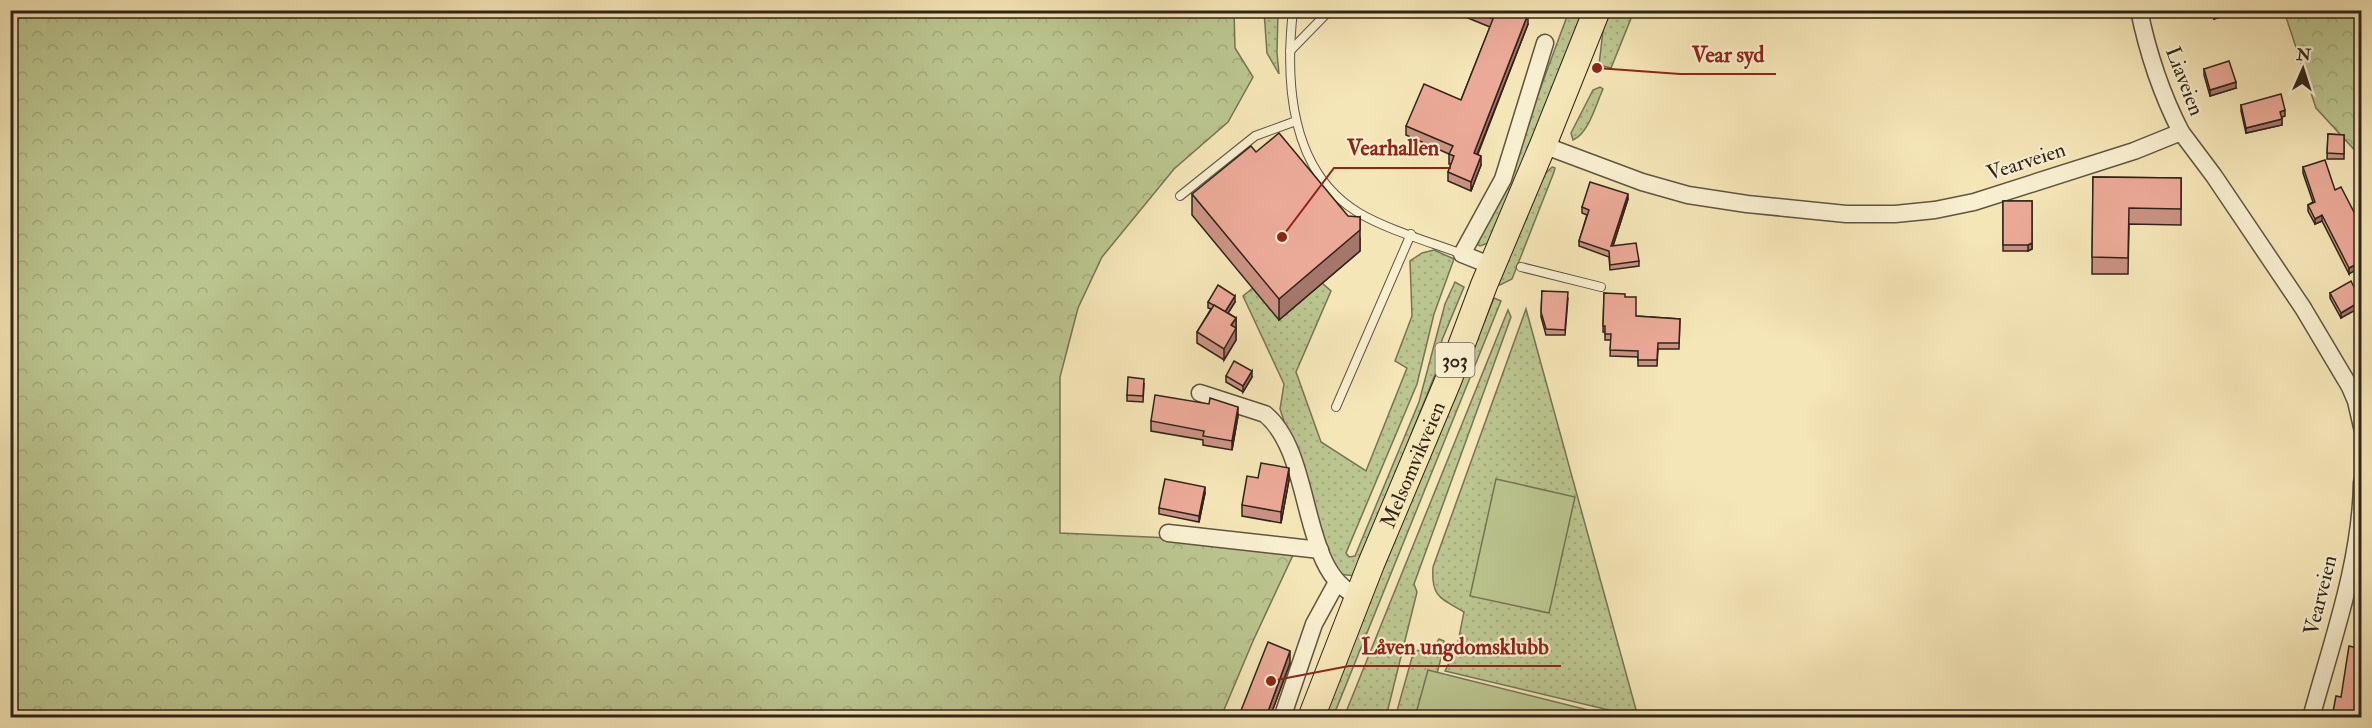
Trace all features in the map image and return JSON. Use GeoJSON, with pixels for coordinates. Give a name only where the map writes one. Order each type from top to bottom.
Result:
{"type":"FeatureCollection","features":[{"type":"Feature","properties":{"kind":"main road","name":"Melsomvikveien"},"geometry":{"type":"LineString","coordinates":[[1311,717],[1358,596],[1597,10]]}},
{"type":"Feature","properties":{"kind":"street","name":"Liaveien"},"geometry":{"type":"LineString","coordinates":[[2139,10],[2152,66],[2168,107],[2181,132]]}},
{"type":"Feature","properties":{"kind":"street"},"geometry":{"type":"LineString","coordinates":[[1492,266],[1462,254],[1503,179],[1545,43]]}},
{"type":"Feature","properties":{"kind":"street","name":"Vearveien"},"geometry":{"type":"LineString","coordinates":[[1543,145],[1642,182],[1688,195],[1746,204],[1846,213],[1895,214],[1935,210],[1974,202],[2134,151],[2181,132]]}},
{"type":"Feature","properties":{"kind":"street"},"geometry":{"type":"LineString","coordinates":[[2181,132],[2214,176],[2303,308],[2350,387],[2356,401],[2361,427]]}},
{"type":"Feature","properties":{"kind":"street"},"geometry":{"type":"LineString","coordinates":[[1200,393],[1265,414],[1274,421],[1294,459],[1320,550],[1337,582],[1358,596]]}},
{"type":"Feature","properties":{"kind":"street","name":"Vearveien"},"geometry":{"type":"LineString","coordinates":[[2311,717],[2352,564],[2357,535],[2361,482]]}},
{"type":"Feature","properties":{"kind":"street"},"geometry":{"type":"LineString","coordinates":[[1168,533],[1320,550]]}},
{"type":"Feature","properties":{"kind":"street"},"geometry":{"type":"LineString","coordinates":[[1282,717],[1314,624],[1337,582]]}},
{"type":"Feature","properties":{"kind":"lane"},"geometry":{"type":"LineString","coordinates":[[1293,10],[1290,51],[1291,90],[1296,121],[1306,152],[1320,175],[1335,193],[1356,212],[1462,254]]}},
{"type":"Feature","properties":{"kind":"lane"},"geometry":{"type":"LineString","coordinates":[[1290,51],[1330,10]]}},
{"type":"Feature","properties":{"kind":"lane"},"geometry":{"type":"LineString","coordinates":[[1180,196],[1255,136],[1296,121]]}},
{"type":"Feature","properties":{"kind":"lane"},"geometry":{"type":"LineString","coordinates":[[1336,407],[1411,234]]}},
{"type":"Feature","properties":{"kind":"lane"},"geometry":{"type":"LineString","coordinates":[[1521,267],[1601,287]]}},
{"type":"Feature","properties":{"kind":"green space"},"geometry":{"type":"Polygon","coordinates":[[[10,11],[1234,11],[1235,48],[1253,77],[1228,122],[1174,169],[1102,257],[1078,308],[1060,377],[1060,533],[1193,539],[1293,555],[1221,717],[11,717],[10,11]]]}},
{"type":"Feature","properties":{"kind":"green space"},"geometry":{"type":"Polygon","coordinates":[[[1264,11],[1278,11],[1279,74],[1267,53],[1264,11]]]}},
{"type":"Feature","properties":{"kind":"green space"},"geometry":{"type":"Polygon","coordinates":[[[1569,11],[1585,11],[1491,242],[1480,246],[1477,244],[1477,238],[1513,162],[1569,11]]]}},
{"type":"Feature","properties":{"kind":"green space"},"geometry":{"type":"Polygon","coordinates":[[[1608,11],[1634,11],[1611,68],[1599,65],[1604,22],[1608,11]]]}},
{"type":"Feature","properties":{"kind":"green space"},"geometry":{"type":"Polygon","coordinates":[[[2284,11],[2361,11],[2361,157],[2316,108],[2284,11]]]}},
{"type":"Feature","properties":{"kind":"green space"},"geometry":{"type":"Polygon","coordinates":[[[1600,87],[1603,89],[1591,118],[1579,136],[1573,140],[1571,133],[1593,90],[1600,87]]]}},
{"type":"Feature","properties":{"kind":"green space"},"geometry":{"type":"Polygon","coordinates":[[[1552,167],[1555,168],[1554,172],[1512,279],[1500,285],[1498,284],[1543,176],[1552,167]]]}},
{"type":"Feature","properties":{"kind":"green space"},"geometry":{"type":"Polygon","coordinates":[[[1434,250],[1454,259],[1434,314],[1417,384],[1346,553],[1349,557],[1355,556],[1419,402],[1445,304],[1455,282],[1464,287],[1442,340],[1436,372],[1355,576],[1339,574],[1333,568],[1280,409],[1284,384],[1243,296],[1253,288],[1279,319],[1322,283],[1331,291],[1296,372],[1321,442],[1366,471],[1407,368],[1395,361],[1412,316],[1410,261],[1422,253],[1434,250]]]}},
{"type":"Feature","properties":{"kind":"green space"},"geometry":{"type":"Polygon","coordinates":[[[1494,298],[1501,301],[1333,717],[1323,718],[1351,643],[1494,298]]]}},
{"type":"Feature","properties":{"kind":"green space"},"geometry":{"type":"Polygon","coordinates":[[[1526,309],[1638,717],[1445,671],[1457,647],[1464,612],[1439,596],[1434,585],[1433,567],[1526,309]]]}},
{"type":"Feature","properties":{"kind":"green space"},"geometry":{"type":"Polygon","coordinates":[[[1508,310],[1511,317],[1414,584],[1417,592],[1386,717],[1344,717],[1508,310]]]}},
{"type":"Feature","properties":{"kind":"green space"},"geometry":{"type":"Polygon","coordinates":[[[1496,479],[1575,497],[1549,613],[1470,596],[1496,479]]]}},
{"type":"Feature","properties":{"kind":"green space"},"geometry":{"type":"Polygon","coordinates":[[[1439,639],[1444,641],[1443,650],[1426,717],[1395,718],[1414,650],[1431,652],[1439,639]]]}},
{"type":"Feature","properties":{"kind":"green space"},"geometry":{"type":"Polygon","coordinates":[[[1428,670],[1616,717],[1415,717],[1428,670]]]}},
{"type":"Feature","properties":{"kind":"building"},"geometry":{"type":"Polygon","coordinates":[[[1472,10],[1518,10],[1528,14],[1474,153],[1481,156],[1471,182],[1448,172],[1454,156],[1449,154],[1453,146],[1406,126],[1424,84],[1461,100],[1493,19],[1472,10]]]}},
{"type":"Feature","properties":{"kind":"building"},"geometry":{"type":"Polygon","coordinates":[[[2229,61],[2236,82],[2210,90],[2204,69],[2229,61]]]}},
{"type":"Feature","properties":{"kind":"building"},"geometry":{"type":"Polygon","coordinates":[[[2281,94],[2285,110],[2280,112],[2282,119],[2246,128],[2241,105],[2281,94]]]}},
{"type":"Feature","properties":{"kind":"building"},"geometry":{"type":"Polygon","coordinates":[[[1279,133],[1348,216],[1360,217],[1360,230],[1279,299],[1192,194],[1251,146],[1256,152],[1279,133]]]}},
{"type":"Feature","properties":{"kind":"building"},"geometry":{"type":"Polygon","coordinates":[[[2328,134],[2344,135],[2344,154],[2327,153],[2328,134]]]}},
{"type":"Feature","properties":{"kind":"building"},"geometry":{"type":"Polygon","coordinates":[[[2325,160],[2335,190],[2341,187],[2355,214],[2361,211],[2361,262],[2349,268],[2322,215],[2315,219],[2308,205],[2315,202],[2303,167],[2325,160]]]}},
{"type":"Feature","properties":{"kind":"building"},"geometry":{"type":"Polygon","coordinates":[[[2093,177],[2181,178],[2181,209],[2129,208],[2128,258],[2092,257],[2093,177]]]}},
{"type":"Feature","properties":{"kind":"building"},"geometry":{"type":"Polygon","coordinates":[[[1590,182],[1628,194],[1611,246],[1636,243],[1639,261],[1610,265],[1609,251],[1579,241],[1589,210],[1582,207],[1590,182]]]}},
{"type":"Feature","properties":{"kind":"building"},"geometry":{"type":"Polygon","coordinates":[[[2003,201],[2032,201],[2032,243],[2003,245],[2003,201]]]}},
{"type":"Feature","properties":{"kind":"building"},"geometry":{"type":"Polygon","coordinates":[[[2351,281],[2361,301],[2341,313],[2330,293],[2351,281]]]}},
{"type":"Feature","properties":{"kind":"building"},"geometry":{"type":"Polygon","coordinates":[[[1218,285],[1235,296],[1225,312],[1208,302],[1218,285]]]}},
{"type":"Feature","properties":{"kind":"building"},"geometry":{"type":"Polygon","coordinates":[[[1542,291],[1568,292],[1565,330],[1546,329],[1541,312],[1542,291]]]}},
{"type":"Feature","properties":{"kind":"building"},"geometry":{"type":"Polygon","coordinates":[[[1604,293],[1636,297],[1636,316],[1680,319],[1679,343],[1658,343],[1657,360],[1638,360],[1638,351],[1610,350],[1611,334],[1605,334],[1605,326],[1603,326],[1604,293]]]}},
{"type":"Feature","properties":{"kind":"building"},"geometry":{"type":"Polygon","coordinates":[[[1214,305],[1236,318],[1231,325],[1236,328],[1224,349],[1197,332],[1214,305]]]}},
{"type":"Feature","properties":{"kind":"building"},"geometry":{"type":"Polygon","coordinates":[[[2361,311],[2361,324],[2357,313],[2361,311]]]}},
{"type":"Feature","properties":{"kind":"building"},"geometry":{"type":"Polygon","coordinates":[[[1234,361],[1252,371],[1243,386],[1226,376],[1234,361]]]}},
{"type":"Feature","properties":{"kind":"building"},"geometry":{"type":"Polygon","coordinates":[[[1128,377],[1144,379],[1143,396],[1127,395],[1128,377]]]}},
{"type":"Feature","properties":{"kind":"building"},"geometry":{"type":"Polygon","coordinates":[[[1155,395],[1209,404],[1210,398],[1238,407],[1232,441],[1203,436],[1204,431],[1151,421],[1155,395]]]}},
{"type":"Feature","properties":{"kind":"building"},"geometry":{"type":"Polygon","coordinates":[[[1261,463],[1289,468],[1281,512],[1242,505],[1247,476],[1258,478],[1261,463]]]}},
{"type":"Feature","properties":{"kind":"building"},"geometry":{"type":"Polygon","coordinates":[[[1165,479],[1205,487],[1199,516],[1159,508],[1165,479]]]}},
{"type":"Feature","properties":{"kind":"building"},"geometry":{"type":"Polygon","coordinates":[[[2361,596],[2361,617],[2357,616],[2361,596]]]}},
{"type":"Feature","properties":{"kind":"building"},"geometry":{"type":"Polygon","coordinates":[[[1268,642],[1290,651],[1266,717],[1250,717],[1240,713],[1268,642]]]}},
{"type":"Feature","properties":{"kind":"building"},"geometry":{"type":"Polygon","coordinates":[[[2349,646],[2361,649],[2361,677],[2353,717],[2332,717],[2336,696],[2341,697],[2349,646]]]}},
{"type":"Feature","properties":{"kind":"place","name":"Vear syd"},"geometry":{"type":"Point","coordinates":[1597,68]}},
{"type":"Feature","properties":{"kind":"place","name":"Vearhallen"},"geometry":{"type":"Point","coordinates":[1282,237]}},
{"type":"Feature","properties":{"kind":"place","name":"Låven ungdomsklubb"},"geometry":{"type":"Point","coordinates":[1271,681]}}]}
